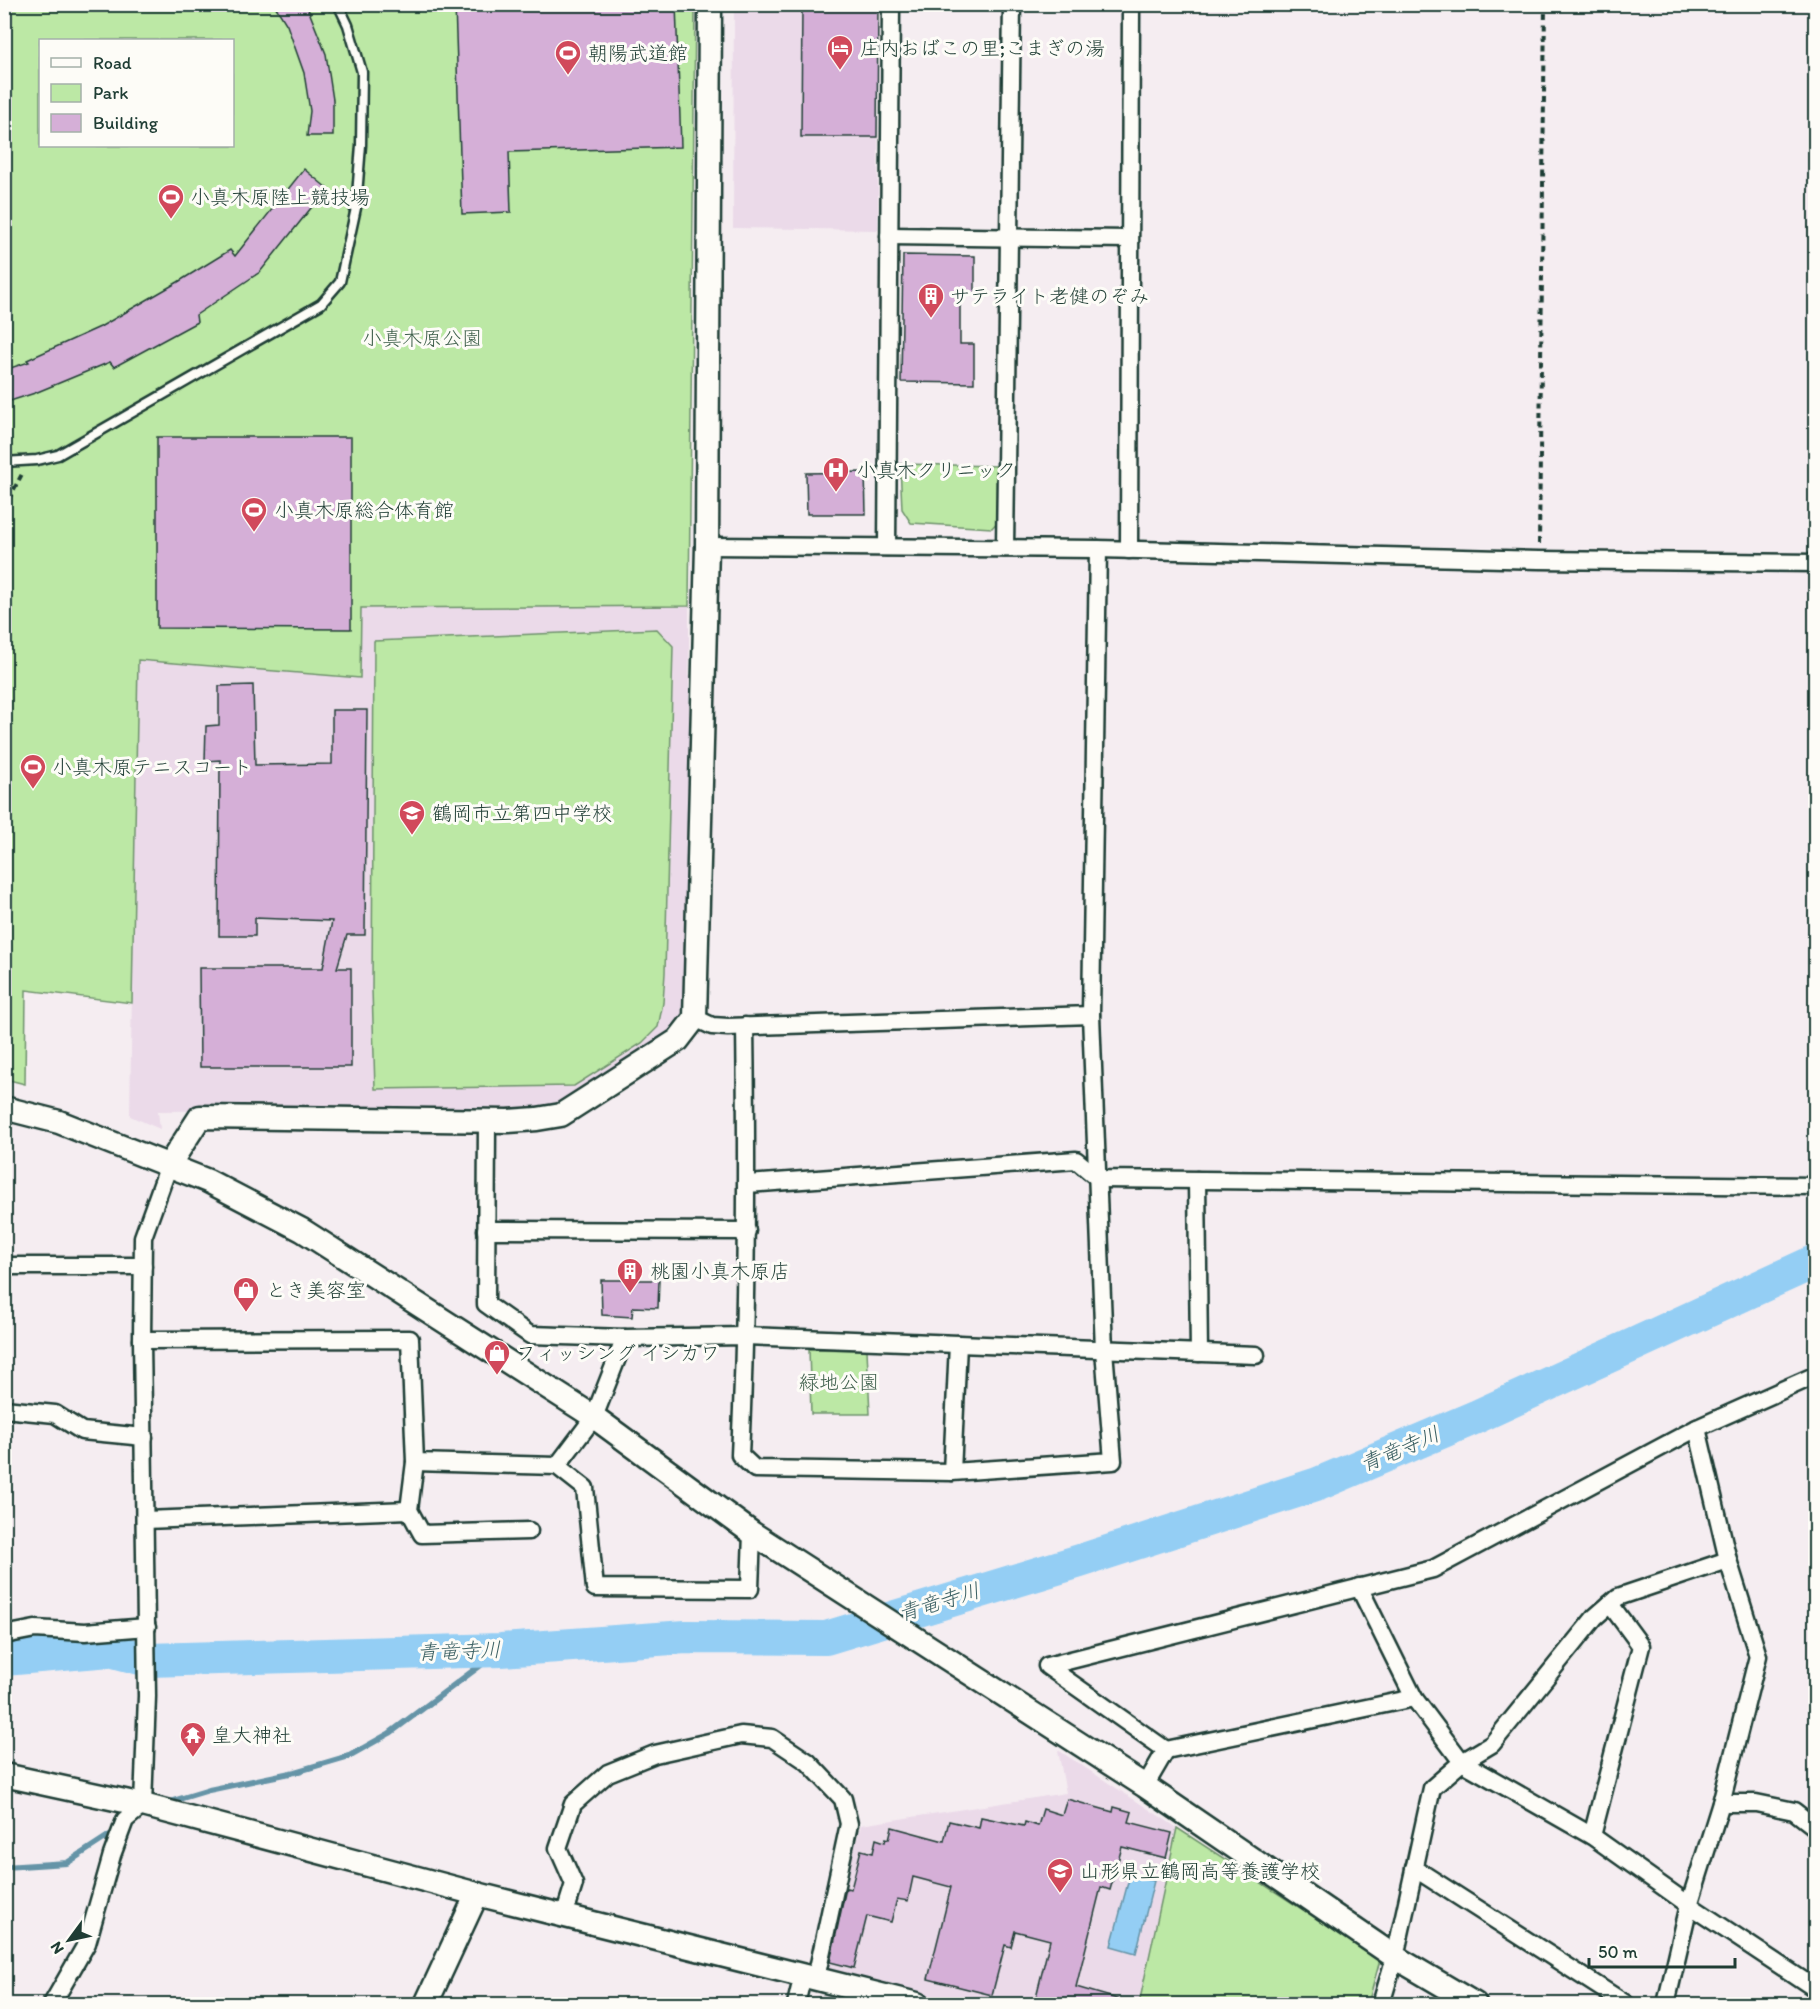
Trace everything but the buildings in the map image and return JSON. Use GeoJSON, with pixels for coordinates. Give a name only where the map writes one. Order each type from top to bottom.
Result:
{"type":"FeatureCollection","features":[{"type":"Feature","properties":{"kind":"street"},"geometry":{"type":"LineString","coordinates":[[38,2004],[55,2000],[87,1943],[112,1855],[125,1820],[143,1805],[147,1627],[142,1340],[143,1237],[169,1165],[200,1117],[487,1121],[537,1119],[561,1115],[678,1040],[696,1018],[707,546],[710,4]]}},
{"type":"Feature","properties":{"kind":"street"},"geometry":{"type":"LineString","coordinates":[[887,547],[891,4]]}},
{"type":"Feature","properties":{"kind":"street"},"geometry":{"type":"LineString","coordinates":[[1005,548],[1012,4]]}},
{"type":"Feature","properties":{"kind":"street"},"geometry":{"type":"LineString","coordinates":[[1130,550],[1131,4]]}},
{"type":"Feature","properties":{"kind":"street"},"geometry":{"type":"LineString","coordinates":[[889,236],[1129,239]]}},
{"type":"Feature","properties":{"kind":"street"},"geometry":{"type":"LineString","coordinates":[[707,546],[1098,549],[1539,560],[1815,563]]}},
{"type":"Feature","properties":{"kind":"street"},"geometry":{"type":"LineString","coordinates":[[745,1026],[748,1184],[746,1336],[740,1455],[754,1469],[952,1472],[1113,1461],[1104,1350],[1091,1015],[1098,549]]}},
{"type":"Feature","properties":{"kind":"street"},"geometry":{"type":"LineString","coordinates":[[696,1018],[712,1026],[745,1026],[1091,1015]]}},
{"type":"Feature","properties":{"kind":"street"},"geometry":{"type":"LineString","coordinates":[[4,1108],[59,1122],[169,1165],[208,1181],[302,1230],[594,1417],[752,1533],[1145,1786],[1395,1957],[1475,2004]]}},
{"type":"Feature","properties":{"kind":"street"},"geometry":{"type":"LineString","coordinates":[[487,1121],[486,1304],[530,1335],[625,1338],[746,1336],[1256,1355]]}},
{"type":"Feature","properties":{"kind":"street"},"geometry":{"type":"LineString","coordinates":[[748,1184],[1076,1160],[1099,1179],[1815,1186]]}},
{"type":"Feature","properties":{"kind":"street"},"geometry":{"type":"LineString","coordinates":[[1197,1180],[1198,1353]]}},
{"type":"Feature","properties":{"kind":"street"},"geometry":{"type":"LineString","coordinates":[[486,1230],[747,1231]]}},
{"type":"Feature","properties":{"kind":"street"},"geometry":{"type":"LineString","coordinates":[[4,1266],[143,1266]]}},
{"type":"Feature","properties":{"kind":"street"},"geometry":{"type":"LineString","coordinates":[[557,1466],[594,1417],[625,1338]]}},
{"type":"Feature","properties":{"kind":"street"},"geometry":{"type":"LineString","coordinates":[[142,1340],[410,1339],[415,1462],[409,1510],[422,1534],[530,1531]]}},
{"type":"Feature","properties":{"kind":"street"},"geometry":{"type":"LineString","coordinates":[[952,1472],[958,1344]]}},
{"type":"Feature","properties":{"kind":"street"},"geometry":{"type":"LineString","coordinates":[[1414,1698],[1166,1750],[1047,1666],[1433,1569],[1697,1428],[1815,1375]]}},
{"type":"Feature","properties":{"kind":"street"},"geometry":{"type":"LineString","coordinates":[[4,1409],[55,1414],[82,1431],[144,1437]]}},
{"type":"Feature","properties":{"kind":"street"},"geometry":{"type":"LineString","coordinates":[[1666,2004],[1689,1905],[1721,1803],[1758,1656],[1728,1560],[1697,1428]]}},
{"type":"Feature","properties":{"kind":"street"},"geometry":{"type":"LineString","coordinates":[[415,1462],[557,1466],[585,1488],[594,1588],[750,1589],[752,1533]]}},
{"type":"Feature","properties":{"kind":"street"},"geometry":{"type":"LineString","coordinates":[[145,1520],[409,1510]]}},
{"type":"Feature","properties":{"kind":"street"},"geometry":{"type":"LineString","coordinates":[[1381,2004],[1395,1957],[1432,1788],[1462,1762],[1492,1744],[1595,1617],[1618,1597],[1728,1560]]}},
{"type":"Feature","properties":{"kind":"street"},"geometry":{"type":"LineString","coordinates":[[1359,1587],[1414,1698],[1462,1762],[1592,1836],[1689,1905],[1815,1989]]}},
{"type":"Feature","properties":{"kind":"street"},"geometry":{"type":"LineString","coordinates":[[1592,1836],[1641,1646],[1610,1604]]}},
{"type":"Feature","properties":{"kind":"street"},"geometry":{"type":"LineString","coordinates":[[4,1635],[35,1629],[85,1632],[147,1627]]}},
{"type":"Feature","properties":{"kind":"street"},"geometry":{"type":"LineString","coordinates":[[564,1916],[574,1884],[558,1848],[573,1804],[608,1773],[655,1754],[741,1735],[772,1738],[808,1762],[843,1799],[849,1824],[810,1977],[796,2004]]}},
{"type":"Feature","properties":{"kind":"street"},"geometry":{"type":"LineString","coordinates":[[1145,1786],[1166,1750]]}},
{"type":"Feature","properties":{"kind":"street"},"geometry":{"type":"LineString","coordinates":[[8,1777],[143,1805],[477,1894],[918,2004]]}},
{"type":"Feature","properties":{"kind":"street"},"geometry":{"type":"LineString","coordinates":[[1721,1803],[1756,1803],[1794,1811],[1815,1828]]}},
{"type":"Feature","properties":{"kind":"street"},"geometry":{"type":"LineString","coordinates":[[1414,1868],[1626,2004]]}},
{"type":"Feature","properties":{"kind":"street"},"geometry":{"type":"LineString","coordinates":[[426,2004],[477,1894]]}},
{"type":"Feature","properties":{"kind":"lane"},"geometry":{"type":"LineString","coordinates":[[4,462],[27,461],[58,454],[321,304],[340,282],[356,208],[361,145],[362,72],[348,25],[338,4]]}},
{"type":"Feature","properties":{"kind":"path"},"geometry":{"type":"LineString","coordinates":[[1539,560],[1545,4]]}},
{"type":"Feature","properties":{"kind":"path"},"geometry":{"type":"LineString","coordinates":[[4,508],[27,461]]}},
{"type":"Feature","properties":{"kind":"shaded area"},"geometry":{"type":"Polygon","coordinates":[[[734,5],[878,5],[878,230],[733,228],[734,5]]]}},
{"type":"Feature","properties":{"kind":"shaded area","name":"鶴岡市立第四中学校"},"geometry":{"type":"Polygon","coordinates":[[[689,606],[689,994],[679,1021],[669,1034],[570,1101],[550,1108],[158,1111],[160,1129],[130,1116],[137,660],[360,678],[360,608],[689,606]]]}},
{"type":"Feature","properties":{"kind":"shaded area","name":"山形県立鶴岡高等養護学校"},"geometry":{"type":"Polygon","coordinates":[[[1058,1750],[1380,1960],[1368,2004],[958,2004],[821,1970],[861,1825],[1066,1793],[1058,1750]]]}},
{"type":"Feature","properties":{"kind":"green space","name":"小真木原公園"},"geometry":{"type":"Polygon","coordinates":[[[5,5],[695,5],[689,606],[361,608],[360,678],[138,660],[132,1003],[26,990],[25,1084],[5,1079],[5,5]]]}},
{"type":"Feature","properties":{"kind":"green space"},"geometry":{"type":"Polygon","coordinates":[[[900,464],[999,466],[999,520],[992,528],[911,523],[902,509],[900,464]]]}},
{"type":"Feature","properties":{"kind":"green space"},"geometry":{"type":"Polygon","coordinates":[[[657,629],[673,646],[665,973],[663,1003],[658,1027],[642,1043],[574,1086],[375,1089],[372,989],[374,641],[657,629]]]}},
{"type":"Feature","properties":{"kind":"green space","name":"緑地公園"},"geometry":{"type":"Polygon","coordinates":[[[809,1349],[867,1350],[870,1414],[811,1414],[809,1349]]]}},
{"type":"Feature","properties":{"kind":"green space"},"geometry":{"type":"Polygon","coordinates":[[[1177,1828],[1380,1960],[1368,2004],[1139,2004],[1177,1828]]]}},
{"type":"Feature","properties":{"kind":"water"},"geometry":{"type":"Polygon","coordinates":[[[1130,1875],[1154,1881],[1136,1953],[1111,1946],[1130,1875]]]}},
{"type":"Feature","properties":{"kind":"waterway","name":"青竜寺川"},"geometry":{"type":"LineString","coordinates":[[4,1659],[110,1650],[148,1660],[501,1650],[686,1637],[826,1638],[1080,1561],[1318,1484],[1476,1417],[1816,1261]]}},
{"type":"Feature","properties":{"kind":"waterway"},"geometry":{"type":"LineString","coordinates":[[166,1803],[209,1790],[295,1772],[349,1756],[390,1733],[501,1650]]}},
{"type":"Feature","properties":{"kind":"waterway"},"geometry":{"type":"LineString","coordinates":[[4,1867],[67,1863],[116,1831]]}},
{"type":"Feature","properties":{"kind":"place","name":"庄内おばこの里;こまぎの湯"},"geometry":{"type":"Point","coordinates":[840,71]}},
{"type":"Feature","properties":{"kind":"place","name":"朝陽武道館"},"geometry":{"type":"Point","coordinates":[568,76]}},
{"type":"Feature","properties":{"kind":"place","name":"小真木原陸上競技場"},"geometry":{"type":"Point","coordinates":[171,220]}},
{"type":"Feature","properties":{"kind":"place","name":"サテライト老健のぞみ"},"geometry":{"type":"Point","coordinates":[931,319]}},
{"type":"Feature","properties":{"kind":"place","name":"小真木クリニック"},"geometry":{"type":"Point","coordinates":[836,493]}},
{"type":"Feature","properties":{"kind":"place","name":"小真木原総合体育館"},"geometry":{"type":"Point","coordinates":[254,533]}},
{"type":"Feature","properties":{"kind":"place","name":"小真木原テニスコート"},"geometry":{"type":"Point","coordinates":[33,790]}},
{"type":"Feature","properties":{"kind":"place","name":"鶴岡市立第四中学校"},"geometry":{"type":"Point","coordinates":[412,836]}},
{"type":"Feature","properties":{"kind":"place","name":"桃園小真木原店"},"geometry":{"type":"Point","coordinates":[630,1294]}},
{"type":"Feature","properties":{"kind":"place","name":"とき美容室"},"geometry":{"type":"Point","coordinates":[246,1313]}},
{"type":"Feature","properties":{"kind":"place","name":"フィッシング イシカワ"},"geometry":{"type":"Point","coordinates":[497,1376]}},
{"type":"Feature","properties":{"kind":"place","name":"皇大神社"},"geometry":{"type":"Point","coordinates":[193,1758]}},
{"type":"Feature","properties":{"kind":"place","name":"山形県立鶴岡高等養護学校"},"geometry":{"type":"Point","coordinates":[1060,1894]}}]}
